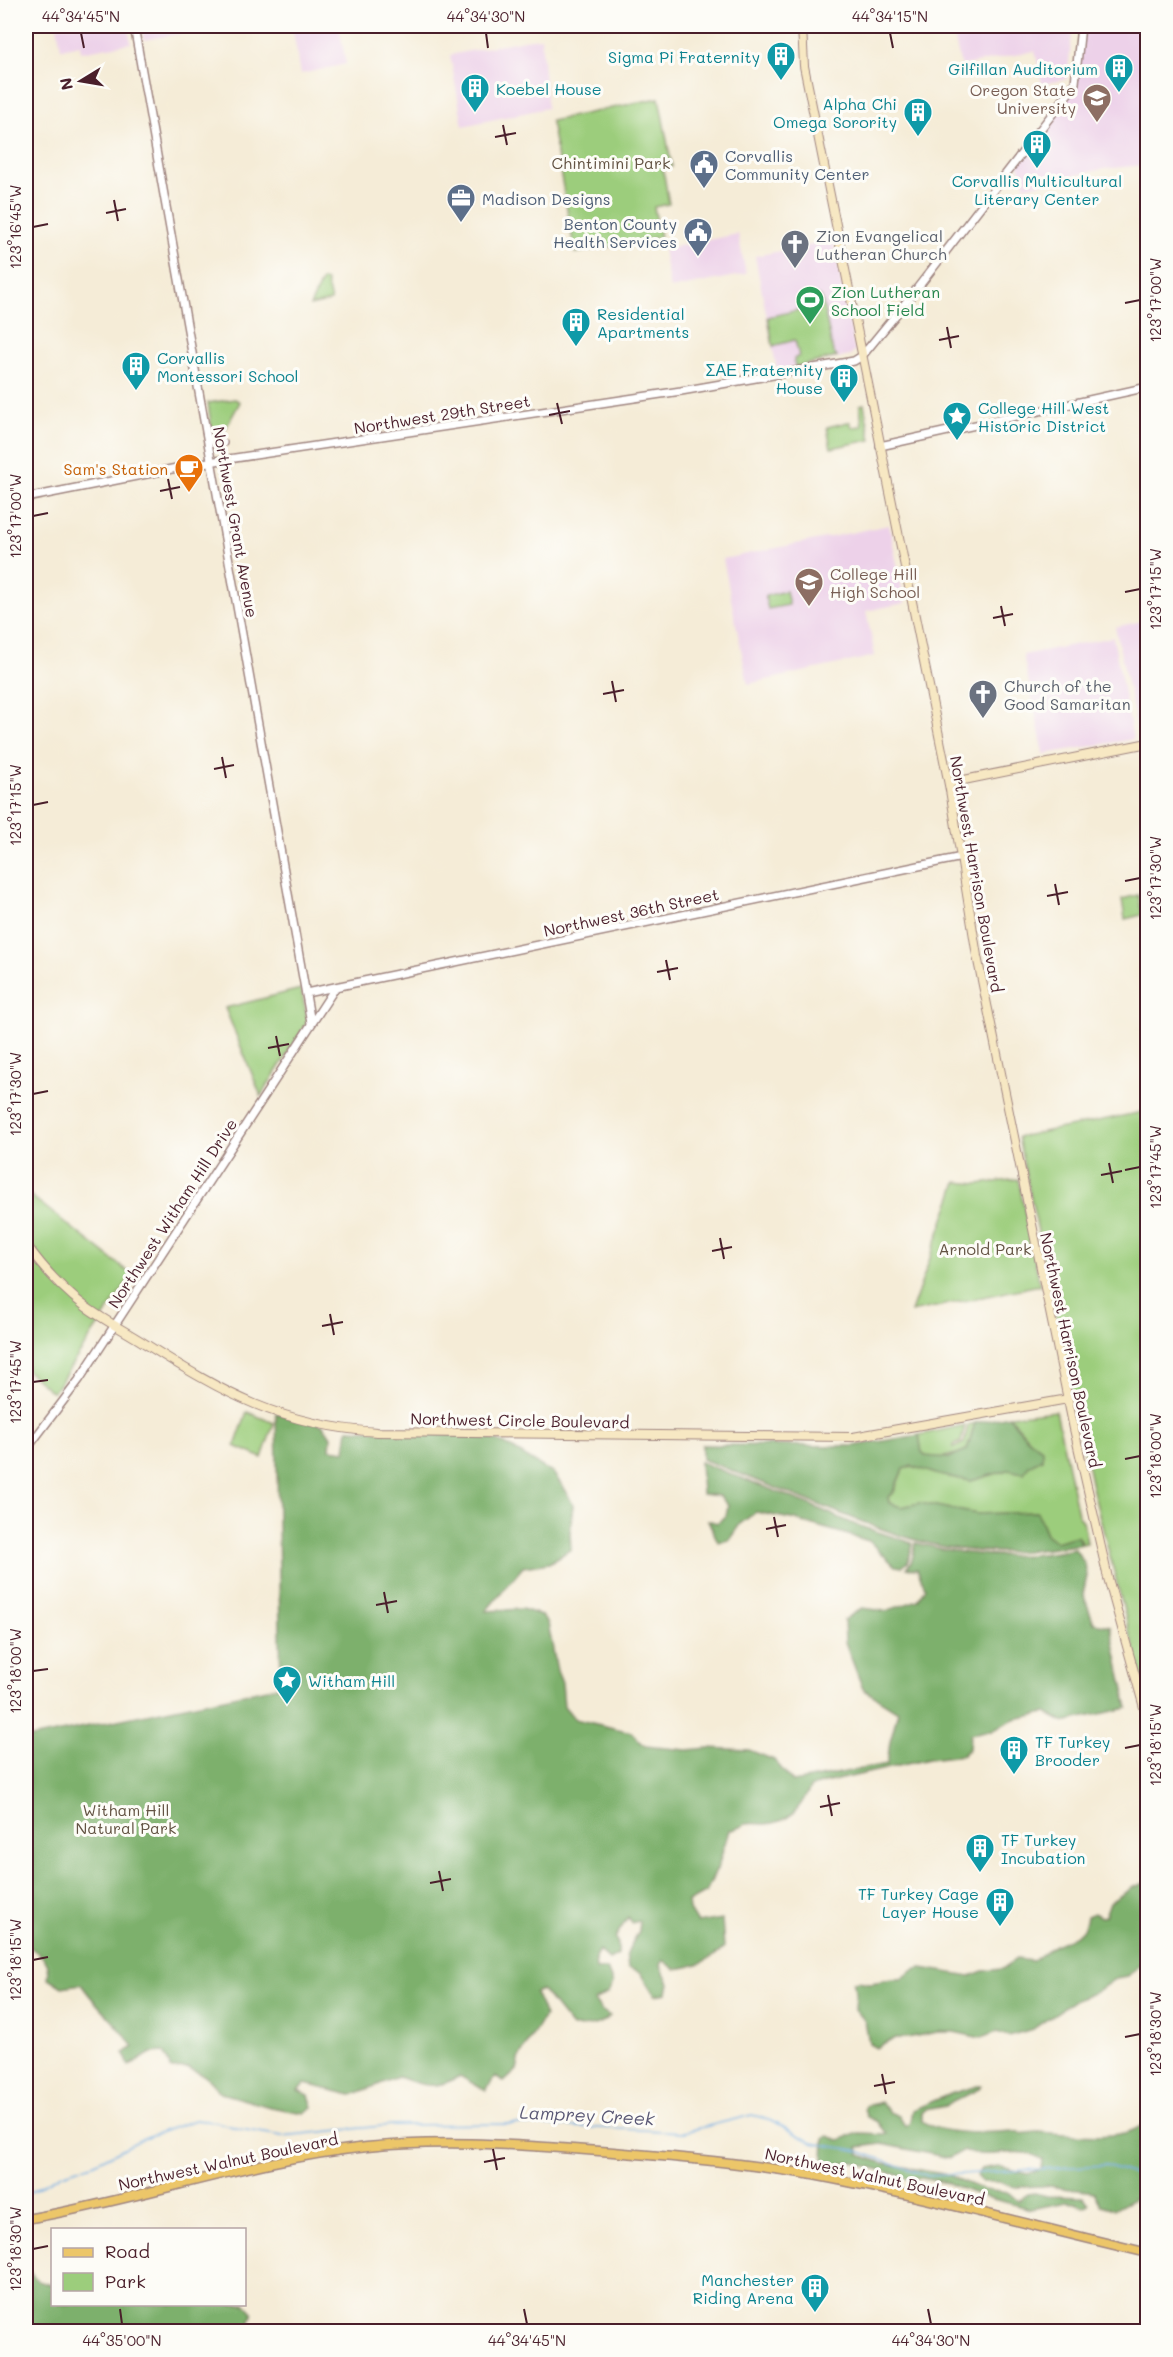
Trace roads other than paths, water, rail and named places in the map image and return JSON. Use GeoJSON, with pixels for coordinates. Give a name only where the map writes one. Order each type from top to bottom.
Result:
{"type":"FeatureCollection","features":[{"type":"Feature","properties":{"kind":"main road","name":"Northwest Harrison Boulevard"},"geometry":{"type":"LineString","coordinates":[[802,26],[804,66],[949,783],[977,956],[1068,1399],[1104,1560],[1148,1722]]}},
{"type":"Feature","properties":{"kind":"main road"},"geometry":{"type":"LineString","coordinates":[[949,783],[1148,743]]}},
{"type":"Feature","properties":{"kind":"main road","name":"Northwest Circle Boulevard"},"geometry":{"type":"LineString","coordinates":[[26,1244],[60,1285],[85,1306],[203,1380],[233,1396],[290,1418],[357,1430],[853,1437],[1068,1399]]}},
{"type":"Feature","properties":{"kind":"main road","name":"Northwest Walnut Boulevard"},"geometry":{"type":"LineString","coordinates":[[26,2219],[100,2205],[289,2159],[328,2152],[379,2146],[484,2143],[679,2157],[814,2175],[1148,2253]]}},
{"type":"Feature","properties":{"kind":"street","name":"Northwest Grant Avenue"},"geometry":{"type":"LineString","coordinates":[[134,26],[312,1023]]}},
{"type":"Feature","properties":{"kind":"street"},"geometry":{"type":"LineString","coordinates":[[862,357],[1075,83],[1081,26]]}},
{"type":"Feature","properties":{"kind":"street","name":"Northwest 29th Street"},"geometry":{"type":"LineString","coordinates":[[26,498],[212,462],[681,391],[844,363],[862,357]]}},
{"type":"Feature","properties":{"kind":"street"},"geometry":{"type":"LineString","coordinates":[[880,446],[1148,387]]}},
{"type":"Feature","properties":{"kind":"street"},"geometry":{"type":"LineString","coordinates":[[208,439],[223,443]]}},
{"type":"Feature","properties":{"kind":"street","name":"Northwest 36th Street"},"geometry":{"type":"LineString","coordinates":[[306,993],[962,857]]}},
{"type":"Feature","properties":{"kind":"street","name":"Northwest Witham Hill Drive"},"geometry":{"type":"LineString","coordinates":[[26,1450],[64,1402],[116,1325],[335,988]]}},
{"type":"Feature","properties":{"kind":"waterway","name":"Lamprey Creek"},"geometry":{"type":"LineString","coordinates":[[26,2194],[62,2174],[93,2164],[144,2138],[195,2120],[216,2122],[240,2129],[282,2136],[392,2125],[515,2124],[684,2132],[752,2115],[772,2120],[812,2143],[855,2150],[928,2176],[1106,2165],[1148,2179]]}},
{"type":"Feature","properties":{"kind":"place","name":"Sigma Pi Fraternity"},"geometry":{"type":"Point","coordinates":[781,82]}},
{"type":"Feature","properties":{"kind":"place","name":"Gilfillan Auditorium"},"geometry":{"type":"Point","coordinates":[1119,94]}},
{"type":"Feature","properties":{"kind":"place","name":"Koebel House"},"geometry":{"type":"Point","coordinates":[475,114]}},
{"type":"Feature","properties":{"kind":"place","name":"Oregon State University"},"geometry":{"type":"Point","coordinates":[1097,124]}},
{"type":"Feature","properties":{"kind":"place","name":"Alpha Chi Omega Sorority"},"geometry":{"type":"Point","coordinates":[918,138]}},
{"type":"Feature","properties":{"kind":"place","name":"Corvallis Multicultural Literary Center"},"geometry":{"type":"Point","coordinates":[1037,170]}},
{"type":"Feature","properties":{"kind":"place","name":"Corvallis Community Center"},"geometry":{"type":"Point","coordinates":[704,190]}},
{"type":"Feature","properties":{"kind":"place","name":"Madison Designs"},"geometry":{"type":"Point","coordinates":[461,224]}},
{"type":"Feature","properties":{"kind":"place","name":"Benton County Health Services"},"geometry":{"type":"Point","coordinates":[698,258]}},
{"type":"Feature","properties":{"kind":"place","name":"Zion Evangelical Lutheran Church"},"geometry":{"type":"Point","coordinates":[795,270]}},
{"type":"Feature","properties":{"kind":"place","name":"Zion Lutheran School Field"},"geometry":{"type":"Point","coordinates":[810,326]}},
{"type":"Feature","properties":{"kind":"place","name":"Residential Apartments"},"geometry":{"type":"Point","coordinates":[576,348]}},
{"type":"Feature","properties":{"kind":"place","name":"Corvallis Montessori School"},"geometry":{"type":"Point","coordinates":[136,392]}},
{"type":"Feature","properties":{"kind":"place","name":"ΣΑΕ Fraternity House"},"geometry":{"type":"Point","coordinates":[844,404]}},
{"type":"Feature","properties":{"kind":"place","name":"College Hill West Historic District"},"geometry":{"type":"Point","coordinates":[957,442]}},
{"type":"Feature","properties":{"kind":"place","name":"Sam's Station"},"geometry":{"type":"Point","coordinates":[189,494]}},
{"type":"Feature","properties":{"kind":"place","name":"College Hill High School"},"geometry":{"type":"Point","coordinates":[809,608]}},
{"type":"Feature","properties":{"kind":"place","name":"Church of the Good Samaritan"},"geometry":{"type":"Point","coordinates":[983,720]}},
{"type":"Feature","properties":{"kind":"place","name":"Witham Hill"},"geometry":{"type":"Point","coordinates":[287,1706]}},
{"type":"Feature","properties":{"kind":"place","name":"TF Turkey Brooder"},"geometry":{"type":"Point","coordinates":[1014,1776]}},
{"type":"Feature","properties":{"kind":"place","name":"TF Turkey Incubation"},"geometry":{"type":"Point","coordinates":[980,1874]}},
{"type":"Feature","properties":{"kind":"place","name":"TF Turkey Cage Layer House"},"geometry":{"type":"Point","coordinates":[1000,1928]}},
{"type":"Feature","properties":{"kind":"place","name":"Manchester Riding Arena"},"geometry":{"type":"Point","coordinates":[815,2314]}},
{"type":"Feature","properties":{"kind":"park label","name":"Chintimini Park"},"geometry":{"type":"Point","coordinates":[611,162]}},
{"type":"Feature","properties":{"kind":"park label","name":"Arnold Park"},"geometry":{"type":"Point","coordinates":[985,1248]}},
{"type":"Feature","properties":{"kind":"park label","name":"Witham Hill Natural Park"},"geometry":{"type":"Point","coordinates":[126,1818]}}]}
